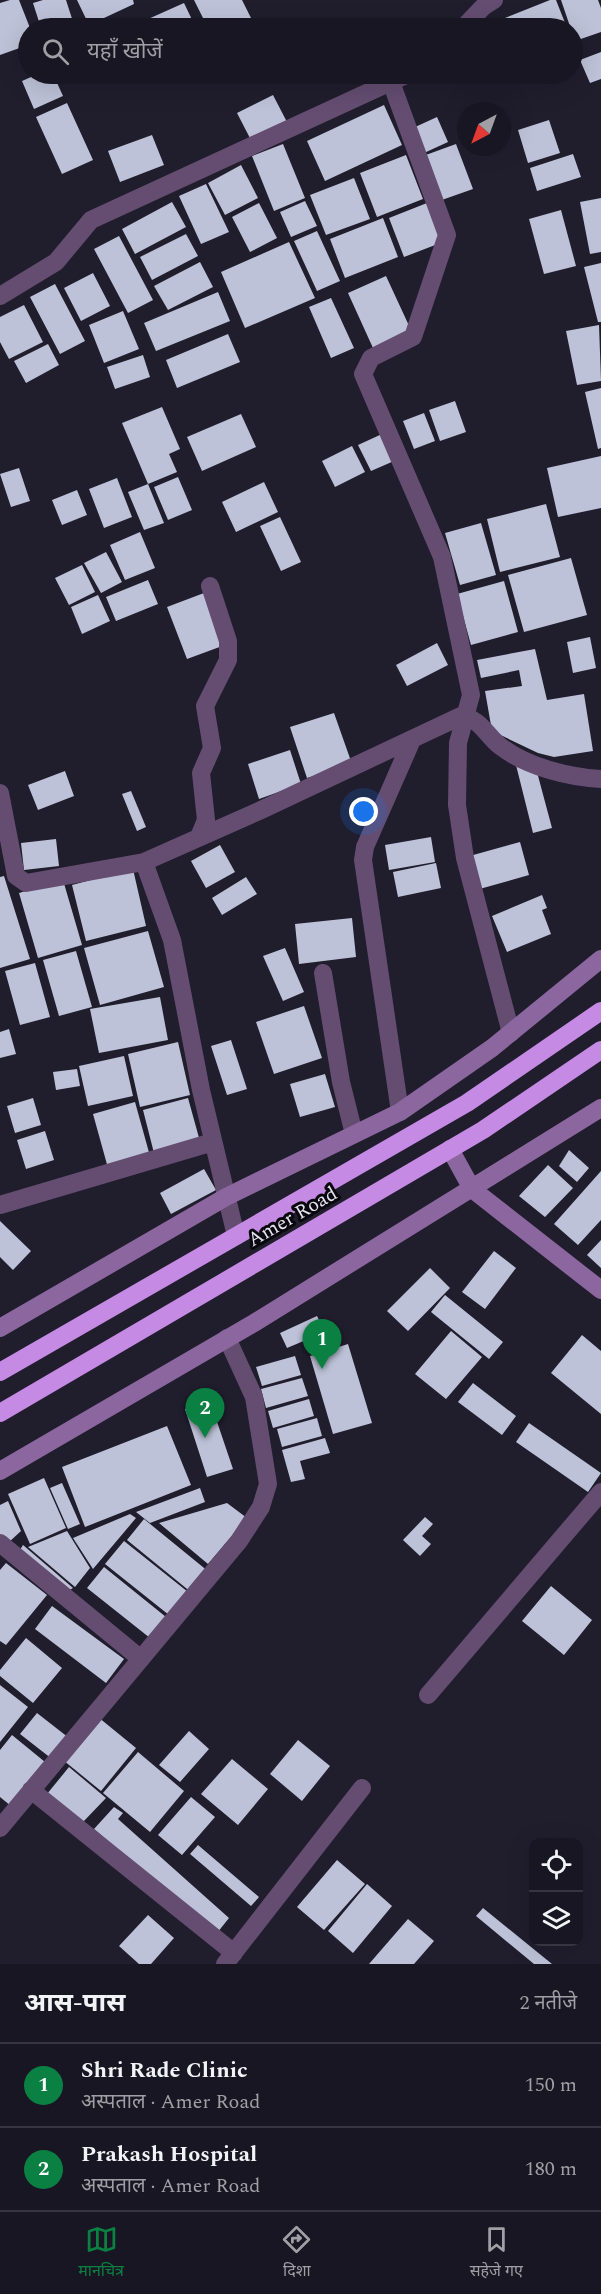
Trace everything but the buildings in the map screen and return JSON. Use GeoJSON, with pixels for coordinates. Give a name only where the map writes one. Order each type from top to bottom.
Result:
{"type":"FeatureCollection","features":[{"type":"Feature","properties":{"kind":"highway","name":"Amer Road"},"geometry":{"type":"LineString","coordinates":[[0,1372],[467,1103],[601,1011]]}},
{"type":"Feature","properties":{"kind":"highway","name":"Amer Road"},"geometry":{"type":"LineString","coordinates":[[0,1413],[450,1149],[601,1050]]}},
{"type":"Feature","properties":{"kind":"street"},"geometry":{"type":"LineString","coordinates":[[473,18],[494,0]]}},
{"type":"Feature","properties":{"kind":"street"},"geometry":{"type":"LineString","coordinates":[[0,296],[56,262],[91,220],[387,84]]}},
{"type":"Feature","properties":{"kind":"street"},"geometry":{"type":"LineString","coordinates":[[392,84],[447,241],[413,337],[371,358],[363,374],[439,548],[471,695],[467,717],[458,743],[457,805],[465,858],[511,1033]]}},
{"type":"Feature","properties":{"kind":"street"},"geometry":{"type":"LineString","coordinates":[[199,837],[206,820],[201,773],[212,748],[205,706],[228,660],[228,641],[210,586]]}},
{"type":"Feature","properties":{"kind":"street"},"geometry":{"type":"LineString","coordinates":[[0,793],[6,856],[16,876],[26,883],[144,862],[412,740],[454,717],[467,717],[484,727],[499,746],[518,757],[564,774],[601,779]]}},
{"type":"Feature","properties":{"kind":"street"},"geometry":{"type":"LineString","coordinates":[[399,1112],[363,860],[365,847],[412,740]]}},
{"type":"Feature","properties":{"kind":"street"},"geometry":{"type":"LineString","coordinates":[[144,862],[172,940],[213,1142],[236,1236]]}},
{"type":"Feature","properties":{"kind":"street"},"geometry":{"type":"LineString","coordinates":[[0,1328],[226,1197],[399,1112],[511,1033],[601,959]]}},
{"type":"Feature","properties":{"kind":"street"},"geometry":{"type":"LineString","coordinates":[[323,973],[341,1082],[354,1134]]}},
{"type":"Feature","properties":{"kind":"street"},"geometry":{"type":"LineString","coordinates":[[0,1472],[227,1338],[601,1108]]}},
{"type":"Feature","properties":{"kind":"street"},"geometry":{"type":"LineString","coordinates":[[0,1205],[213,1142]]}},
{"type":"Feature","properties":{"kind":"street"},"geometry":{"type":"LineString","coordinates":[[450,1149],[472,1189],[601,1290]]}},
{"type":"Feature","properties":{"kind":"street"},"geometry":{"type":"LineString","coordinates":[[0,1828],[239,1541],[261,1507],[268,1484],[254,1397],[227,1338]]}},
{"type":"Feature","properties":{"kind":"street"},"geometry":{"type":"LineString","coordinates":[[428,1695],[601,1492]]}},
{"type":"Feature","properties":{"kind":"street"},"geometry":{"type":"LineString","coordinates":[[3,1550],[141,1659]]}},
{"type":"Feature","properties":{"kind":"street"},"geometry":{"type":"LineString","coordinates":[[31,1790],[229,1958],[362,1788]]}},
{"type":"Feature","properties":{"kind":"place","name":"Shri Rade Clinic"},"geometry":{"type":"Point","coordinates":[322,1369]}},
{"type":"Feature","properties":{"kind":"place","name":"Prakash Hospital"},"geometry":{"type":"Point","coordinates":[205,1438]}}]}
